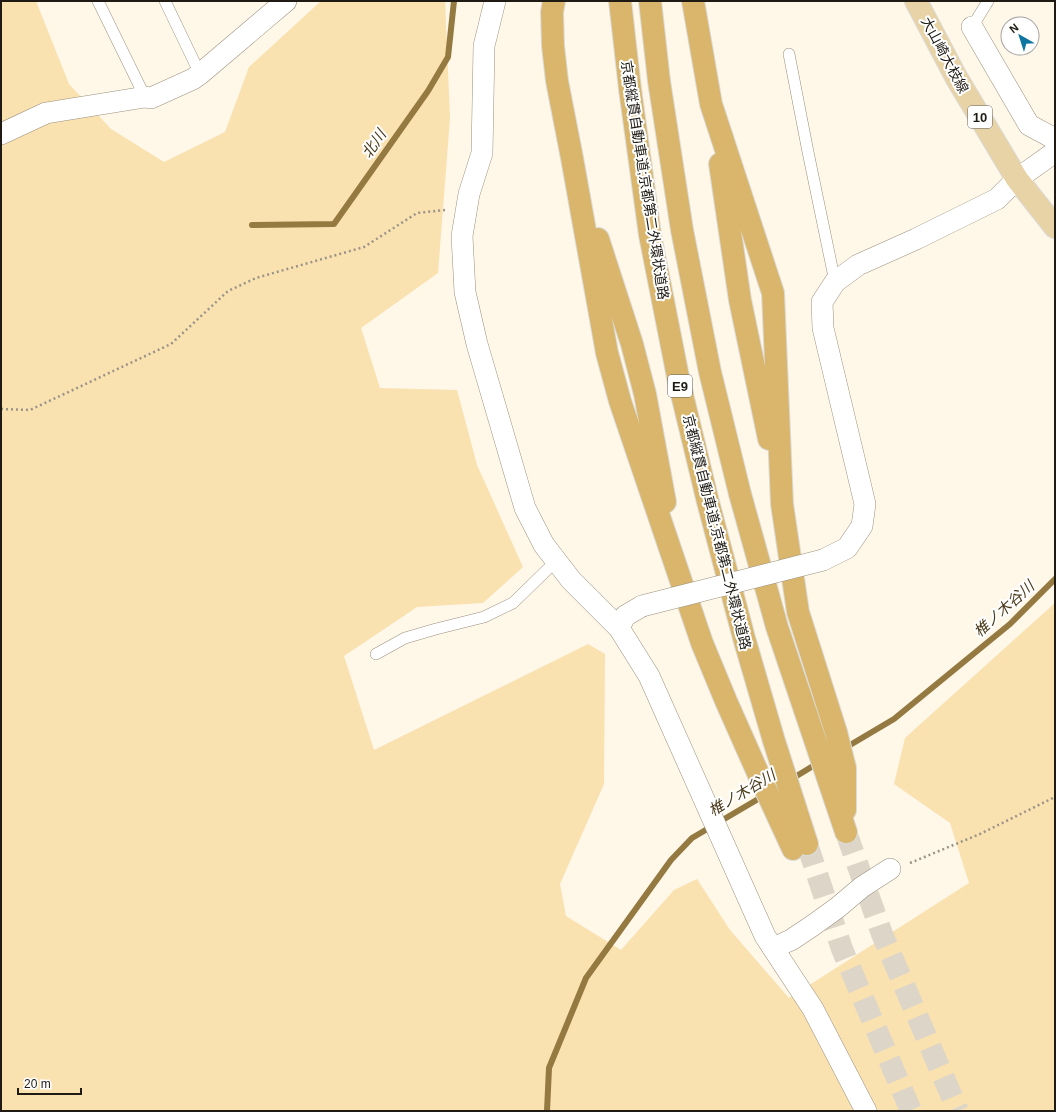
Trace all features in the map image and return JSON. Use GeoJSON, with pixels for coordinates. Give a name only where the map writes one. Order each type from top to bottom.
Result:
{"type":"FeatureCollection","features":[{"type":"Feature","properties":{"kind":"highway"},"geometry":{"type":"LineString","coordinates":[[554,1],[552,12],[553,46],[557,81],[607,353],[620,401],[702,643],[758,773],[782,801]]}},
{"type":"Feature","properties":{"kind":"highway","name":"京都縦貫自動車道;京都第二外環状道路"},"geometry":{"type":"LineString","coordinates":[[620,1],[630,89],[650,235],[679,382],[708,502],[744,638],[781,763],[782,801],[800,847]]}},
{"type":"Feature","properties":{"kind":"highway","name":"京都縦貫自動車道;京都第二外環状道路"},"geometry":{"type":"LineString","coordinates":[[650,1],[659,81],[682,230],[710,372],[740,494],[775,620],[816,742],[836,773]]}},
{"type":"Feature","properties":{"kind":"highway"},"geometry":{"type":"LineString","coordinates":[[693,1],[711,104],[740,300],[782,504],[798,612],[836,732],[836,773],[846,832]]}},
{"type":"Feature","properties":{"kind":"highway"},"geometry":{"type":"LineString","coordinates":[[711,104],[773,293],[782,504]]}},
{"type":"Feature","properties":{"kind":"main road","name":"大山崎大枝線"},"geometry":{"type":"LineString","coordinates":[[916,1],[956,78],[1017,179],[1055,227]]}},
{"type":"Feature","properties":{"kind":"street"},"geometry":{"type":"LineString","coordinates":[[1,134],[46,113],[145,97],[151,98],[193,79],[286,1]]}},
{"type":"Feature","properties":{"kind":"street"},"geometry":{"type":"LineString","coordinates":[[495,1],[484,46],[482,153],[469,194],[462,236],[466,292],[477,344],[525,508],[544,545],[571,580],[619,628],[649,676],[765,936],[813,1009],[866,1111]]}},
{"type":"Feature","properties":{"kind":"street"},"geometry":{"type":"LineString","coordinates":[[972,27],[1029,125],[1055,139]]}},
{"type":"Feature","properties":{"kind":"street"},"geometry":{"type":"LineString","coordinates":[[619,628],[625,616],[642,606],[823,560],[847,548],[862,526],[865,504],[823,328],[822,302],[835,282],[858,265],[916,239],[996,199],[1017,179],[1055,152]]}},
{"type":"Feature","properties":{"kind":"street"},"geometry":{"type":"LineString","coordinates":[[773,948],[791,940],[812,926],[862,887],[890,868]]}},
{"type":"Feature","properties":{"kind":"lane"},"geometry":{"type":"LineString","coordinates":[[98,1],[145,97]]}},
{"type":"Feature","properties":{"kind":"lane"},"geometry":{"type":"LineString","coordinates":[[165,1],[200,74]]}},
{"type":"Feature","properties":{"kind":"lane"},"geometry":{"type":"LineString","coordinates":[[972,27],[988,1]]}},
{"type":"Feature","properties":{"kind":"lane"},"geometry":{"type":"LineString","coordinates":[[789,54],[835,282]]}},
{"type":"Feature","properties":{"kind":"lane"},"geometry":{"type":"LineString","coordinates":[[376,654],[405,638],[436,628],[484,618],[502,609],[513,603],[556,561]]}},
{"type":"Feature","properties":{"kind":"path"},"geometry":{"type":"LineString","coordinates":[[1,409],[30,410],[171,344],[228,291],[256,278],[364,247],[417,213],[467,207]]}},
{"type":"Feature","properties":{"kind":"path"},"geometry":{"type":"LineString","coordinates":[[890,868],[904,865],[980,834],[1055,797]]}},
{"type":"Feature","properties":{"kind":"shaded area"},"geometry":{"type":"Polygon","coordinates":[[[1,1],[36,1],[69,84],[111,129],[164,162],[225,132],[249,67],[321,1],[445,1],[450,118],[438,273],[361,328],[380,388],[457,390],[477,465],[523,567],[483,603],[417,607],[344,656],[374,750],[588,644],[605,654],[604,784],[560,884],[566,916],[621,950],[674,890],[697,879],[730,930],[789,998],[969,883],[950,823],[894,784],[905,738],[1055,603],[1055,1111],[1,1111],[1,1]]]}},
{"type":"Feature","properties":{"kind":"waterway","name":"北川"},"geometry":{"type":"LineString","coordinates":[[252,225],[334,224],[428,91],[448,57],[454,1]]}},
{"type":"Feature","properties":{"kind":"waterway","name":"椎ノ木谷川"},"geometry":{"type":"LineString","coordinates":[[845,748],[894,719],[1010,624],[1055,579]]}},
{"type":"Feature","properties":{"kind":"waterway","name":"椎ノ木谷川"},"geometry":{"type":"LineString","coordinates":[[790,780],[818,763]]}},
{"type":"Feature","properties":{"kind":"waterway","name":"椎ノ木谷川"},"geometry":{"type":"LineString","coordinates":[[547,1111],[549,1068],[586,978],[671,860],[692,838],[765,795]]}},
{"type":"Feature","properties":{"kind":"tunnel"},"geometry":{"type":"LineString","coordinates":[[846,832],[882,934],[958,1111]]}},
{"type":"Feature","properties":{"kind":"tunnel"},"geometry":{"type":"LineString","coordinates":[[807,844],[842,949],[911,1111]]}}]}
